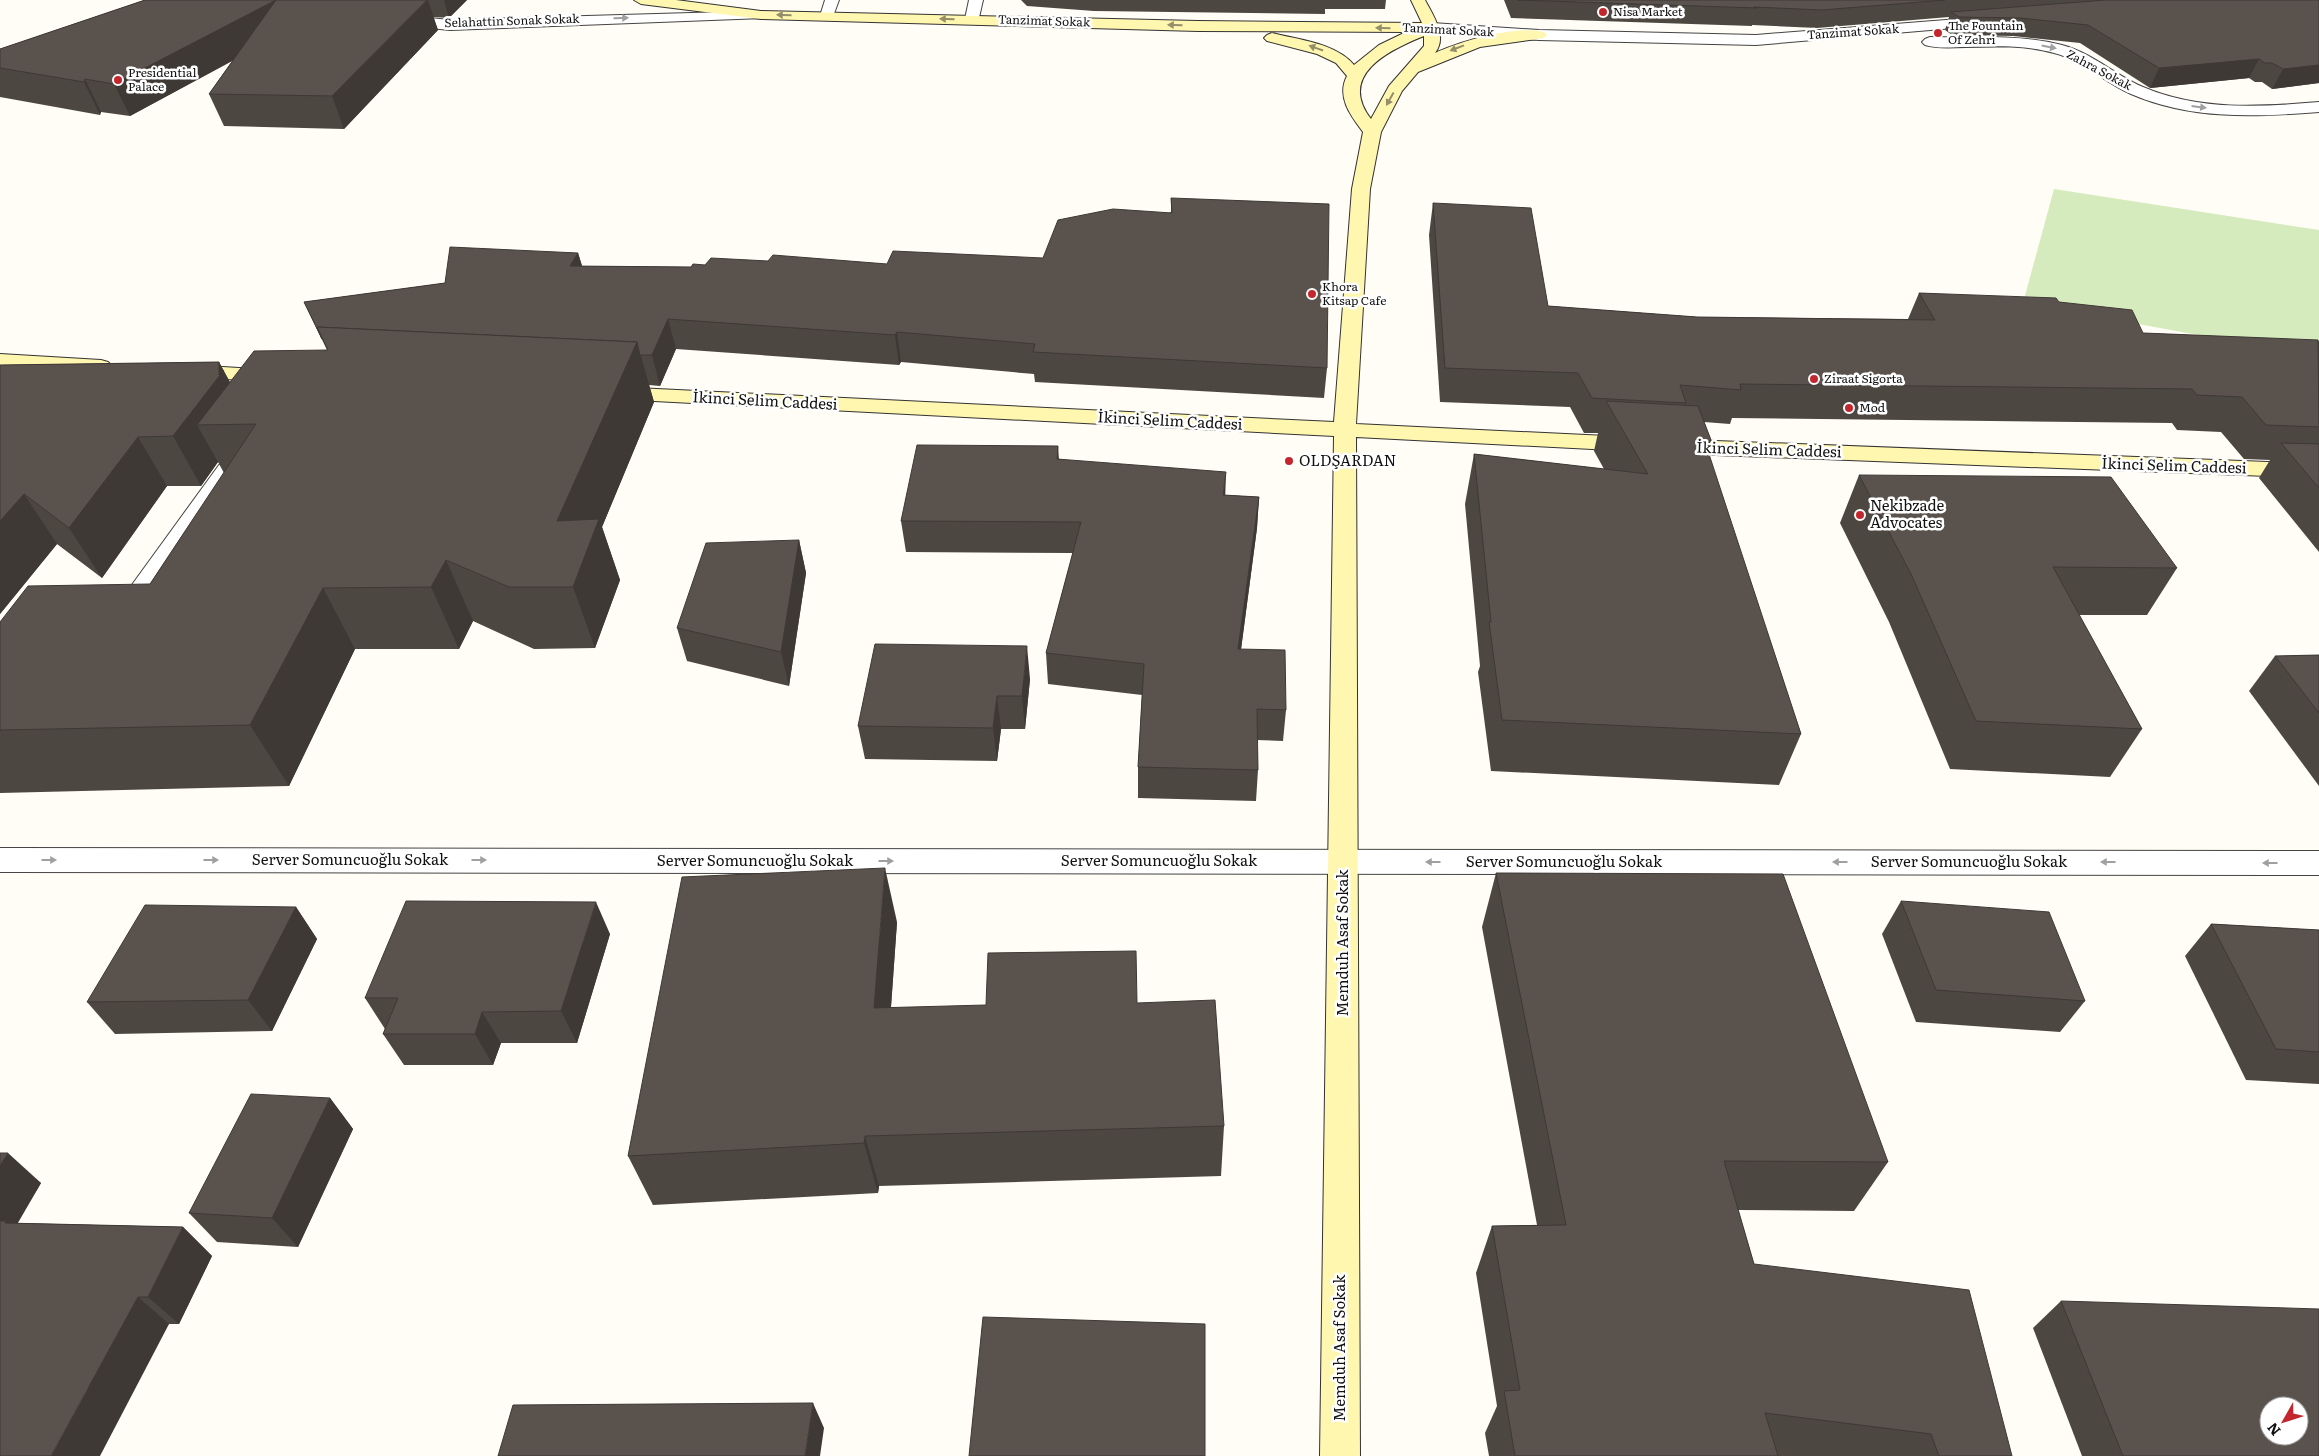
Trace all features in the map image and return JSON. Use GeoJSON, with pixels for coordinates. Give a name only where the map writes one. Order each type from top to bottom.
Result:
{"type":"FeatureCollection","features":[{"type":"Feature","properties":{"kind":"street","name":"Tanzimat Sokak"},"geometry":{"type":"LineString","coordinates":[[641,0],[761,15],[1198,26],[1432,28],[1539,35],[1756,40],[2003,20]]}},
{"type":"Feature","properties":{"kind":"street"},"geometry":{"type":"LineString","coordinates":[[832,0],[835,16]]}},
{"type":"Feature","properties":{"kind":"street"},"geometry":{"type":"LineString","coordinates":[[835,16],[846,0]]}},
{"type":"Feature","properties":{"kind":"street"},"geometry":{"type":"LineString","coordinates":[[974,19],[976,0]]}},
{"type":"Feature","properties":{"kind":"street"},"geometry":{"type":"LineString","coordinates":[[1418,0],[1432,28],[1432,47],[1395,89],[1372,132],[1353,105],[1351,84],[1355,76],[1373,56],[1408,37],[1432,28]]}},
{"type":"Feature","properties":{"kind":"street"},"geometry":{"type":"LineString","coordinates":[[567,20],[586,13],[592,7]]}},
{"type":"Feature","properties":{"kind":"street","name":"Selahattin Sonak Sokak"},"geometry":{"type":"LineString","coordinates":[[384,18],[450,25],[761,15]]}},
{"type":"Feature","properties":{"kind":"street"},"geometry":{"type":"LineString","coordinates":[[1198,26],[1255,34],[1309,46],[1342,60],[1355,76]]}},
{"type":"Feature","properties":{"kind":"street"},"geometry":{"type":"LineString","coordinates":[[1413,70],[1449,52],[1478,41],[1499,37],[1539,35]]}},
{"type":"Feature","properties":{"kind":"street","name":"Zahra Sokak"},"geometry":{"type":"LineString","coordinates":[[1756,40],[2037,45],[2077,56],[2134,89],[2176,104],[2243,110],[2319,107]]}},
{"type":"Feature","properties":{"kind":"street","name":"Memduh Asaf Sokak"},"geometry":{"type":"LineString","coordinates":[[1340,1456],[1345,430],[1361,189],[1372,132]]}},
{"type":"Feature","properties":{"kind":"street"},"geometry":{"type":"LineString","coordinates":[[7,361],[118,367]]}},
{"type":"Feature","properties":{"kind":"street"},"geometry":{"type":"LineString","coordinates":[[167,370],[293,377],[276,401]]}},
{"type":"Feature","properties":{"kind":"street","name":"İkinci Selim Caddesi"},"geometry":{"type":"LineString","coordinates":[[601,392],[1710,448],[2319,471]]}},
{"type":"Feature","properties":{"kind":"street"},"geometry":{"type":"LineString","coordinates":[[105,620],[136,599],[242,448]]}},
{"type":"Feature","properties":{"kind":"street","name":"Server Somuncuoğlu Sokak"},"geometry":{"type":"LineString","coordinates":[[0,860],[2319,863]]}},
{"type":"Feature","properties":{"kind":"green space"},"geometry":{"type":"Polygon","coordinates":[[[2054,189],[2319,230],[2319,357],[2023,303],[2054,189]]]}},
{"type":"Feature","properties":{"kind":"building"},"geometry":{"type":"Polygon","coordinates":[[[145,0],[276,0],[114,84],[85,79],[84,82],[0,68],[0,49],[145,0]]]}},
{"type":"Feature","properties":{"kind":"building"},"geometry":{"type":"Polygon","coordinates":[[[276,0],[427,0],[332,96],[209,94],[276,0]]]}},
{"type":"Feature","properties":{"kind":"building"},"geometry":{"type":"Polygon","coordinates":[[[1517,0],[1945,0],[1822,10],[1517,0]]]}},
{"type":"Feature","properties":{"kind":"building"},"geometry":{"type":"Polygon","coordinates":[[[2106,0],[2319,0],[2319,65],[2283,69],[2259,59],[2159,68],[2088,25],[2020,18],[1959,17],[1951,12],[2106,0]]]}},
{"type":"Feature","properties":{"kind":"building"},"geometry":{"type":"Polygon","coordinates":[[[1171,198],[1329,204],[1327,368],[1033,352],[1035,344],[897,332],[895,335],[668,319],[652,355],[640,355],[637,342],[317,327],[322,339],[304,302],[445,283],[450,247],[578,253],[570,266],[691,267],[693,264],[705,265],[711,258],[768,261],[773,255],[887,264],[893,251],[1043,258],[1058,220],[1113,209],[1172,213],[1171,198]]]}},
{"type":"Feature","properties":{"kind":"building"},"geometry":{"type":"Polygon","coordinates":[[[1433,203],[1531,208],[1548,306],[1697,317],[1935,320],[1919,293],[2056,298],[2059,302],[2132,310],[2143,333],[2318,340],[2319,427],[2266,425],[2242,397],[2197,395],[2192,389],[1740,384],[1741,390],[1680,385],[1686,403],[1592,398],[1578,373],[1445,368],[1433,203]]]}},
{"type":"Feature","properties":{"kind":"building"},"geometry":{"type":"Polygon","coordinates":[[[317,327],[637,342],[557,521],[599,519],[573,587],[509,587],[446,560],[431,587],[323,588],[250,725],[0,730],[0,622],[28,586],[150,584],[256,424],[197,425],[254,351],[328,350],[317,327]]]}},
{"type":"Feature","properties":{"kind":"building"},"geometry":{"type":"Polygon","coordinates":[[[219,362],[219,375],[224,370],[173,436],[138,437],[69,528],[24,494],[0,521],[0,365],[219,362]]]}},
{"type":"Feature","properties":{"kind":"building"},"geometry":{"type":"Polygon","coordinates":[[[1606,401],[1698,406],[1711,440],[1705,442],[1801,734],[1502,720],[1489,622],[1491,622],[1474,454],[1648,474],[1606,401]]]}},
{"type":"Feature","properties":{"kind":"building"},"geometry":{"type":"Polygon","coordinates":[[[2281,443],[2319,444],[2319,488],[2281,443]]]}},
{"type":"Feature","properties":{"kind":"building"},"geometry":{"type":"Polygon","coordinates":[[[917,445],[1058,446],[1057,459],[1226,472],[1223,495],[1259,497],[1238,649],[1285,650],[1286,710],[1257,709],[1258,770],[1138,767],[1144,664],[1046,653],[1081,522],[901,521],[917,445]]]}},
{"type":"Feature","properties":{"kind":"building"},"geometry":{"type":"Polygon","coordinates":[[[1859,475],[2111,477],[2177,568],[2053,567],[2142,729],[1976,721],[1911,574],[1859,475]]]}},
{"type":"Feature","properties":{"kind":"building"},"geometry":{"type":"Polygon","coordinates":[[[799,540],[781,652],[677,628],[706,543],[799,540]]]}},
{"type":"Feature","properties":{"kind":"building"},"geometry":{"type":"Polygon","coordinates":[[[875,644],[1027,646],[1022,696],[997,696],[993,728],[858,726],[875,644]]]}},
{"type":"Feature","properties":{"kind":"building"},"geometry":{"type":"Polygon","coordinates":[[[2319,655],[2319,713],[2275,656],[2319,655]]]}},
{"type":"Feature","properties":{"kind":"building"},"geometry":{"type":"Polygon","coordinates":[[[885,868],[874,1008],[986,1005],[988,953],[1136,951],[1137,1003],[1215,1000],[1224,1126],[865,1136],[864,1143],[628,1156],[682,877],[885,868]]]}},
{"type":"Feature","properties":{"kind":"building"},"geometry":{"type":"Polygon","coordinates":[[[1496,873],[1783,874],[1888,1162],[1724,1161],[1754,1264],[1969,1290],[2012,1456],[1939,1456],[1931,1434],[1765,1413],[1778,1456],[1515,1456],[1504,1391],[1520,1390],[1492,1226],[1566,1225],[1496,873]]]}},
{"type":"Feature","properties":{"kind":"building"},"geometry":{"type":"Polygon","coordinates":[[[406,901],[596,902],[561,1011],[482,1012],[475,1034],[383,1034],[398,998],[365,998],[406,901]]]}},
{"type":"Feature","properties":{"kind":"building"},"geometry":{"type":"Polygon","coordinates":[[[1901,901],[2049,912],[2085,1001],[1936,990],[1901,901]]]}},
{"type":"Feature","properties":{"kind":"building"},"geometry":{"type":"Polygon","coordinates":[[[145,905],[296,907],[248,1000],[87,1002],[145,905]]]}},
{"type":"Feature","properties":{"kind":"building"},"geometry":{"type":"Polygon","coordinates":[[[2211,924],[2319,930],[2319,1052],[2276,1049],[2211,924]]]}},
{"type":"Feature","properties":{"kind":"building"},"geometry":{"type":"Polygon","coordinates":[[[251,1094],[330,1098],[272,1218],[189,1213],[251,1094]]]}},
{"type":"Feature","properties":{"kind":"building"},"geometry":{"type":"Polygon","coordinates":[[[0,1153],[8,1153],[0,1166],[0,1153]]]}},
{"type":"Feature","properties":{"kind":"building"},"geometry":{"type":"Polygon","coordinates":[[[0,1221],[6,1221],[5,1223],[183,1227],[148,1297],[138,1297],[51,1456],[0,1456],[0,1221]]]}},
{"type":"Feature","properties":{"kind":"building"},"geometry":{"type":"Polygon","coordinates":[[[2061,1301],[2319,1309],[2319,1456],[2123,1456],[2061,1301]]]}},
{"type":"Feature","properties":{"kind":"building"},"geometry":{"type":"Polygon","coordinates":[[[983,1317],[1205,1324],[1205,1456],[969,1456],[983,1317]]]}},
{"type":"Feature","properties":{"kind":"building"},"geometry":{"type":"Polygon","coordinates":[[[813,1403],[805,1456],[498,1456],[513,1405],[813,1403]]]}},
{"type":"Feature","properties":{"kind":"place","name":"Nisa Market"},"geometry":{"type":"Point","coordinates":[1603,12]}},
{"type":"Feature","properties":{"kind":"place","name":"The Fountain Of Zehri"},"geometry":{"type":"Point","coordinates":[1938,33]}},
{"type":"Feature","properties":{"kind":"place","name":"Presidential Palace"},"geometry":{"type":"Point","coordinates":[118,80]}},
{"type":"Feature","properties":{"kind":"place","name":"Khora Kitsap Cafe"},"geometry":{"type":"Point","coordinates":[1312,294]}},
{"type":"Feature","properties":{"kind":"place","name":"Ziraat Sigorta"},"geometry":{"type":"Point","coordinates":[1814,379]}},
{"type":"Feature","properties":{"kind":"place","name":"Mod"},"geometry":{"type":"Point","coordinates":[1849,408]}},
{"type":"Feature","properties":{"kind":"place","name":"OLDŞARDAN"},"geometry":{"type":"Point","coordinates":[1289,461]}},
{"type":"Feature","properties":{"kind":"place","name":"Nekibzade Advocates"},"geometry":{"type":"Point","coordinates":[1860,515]}}]}
